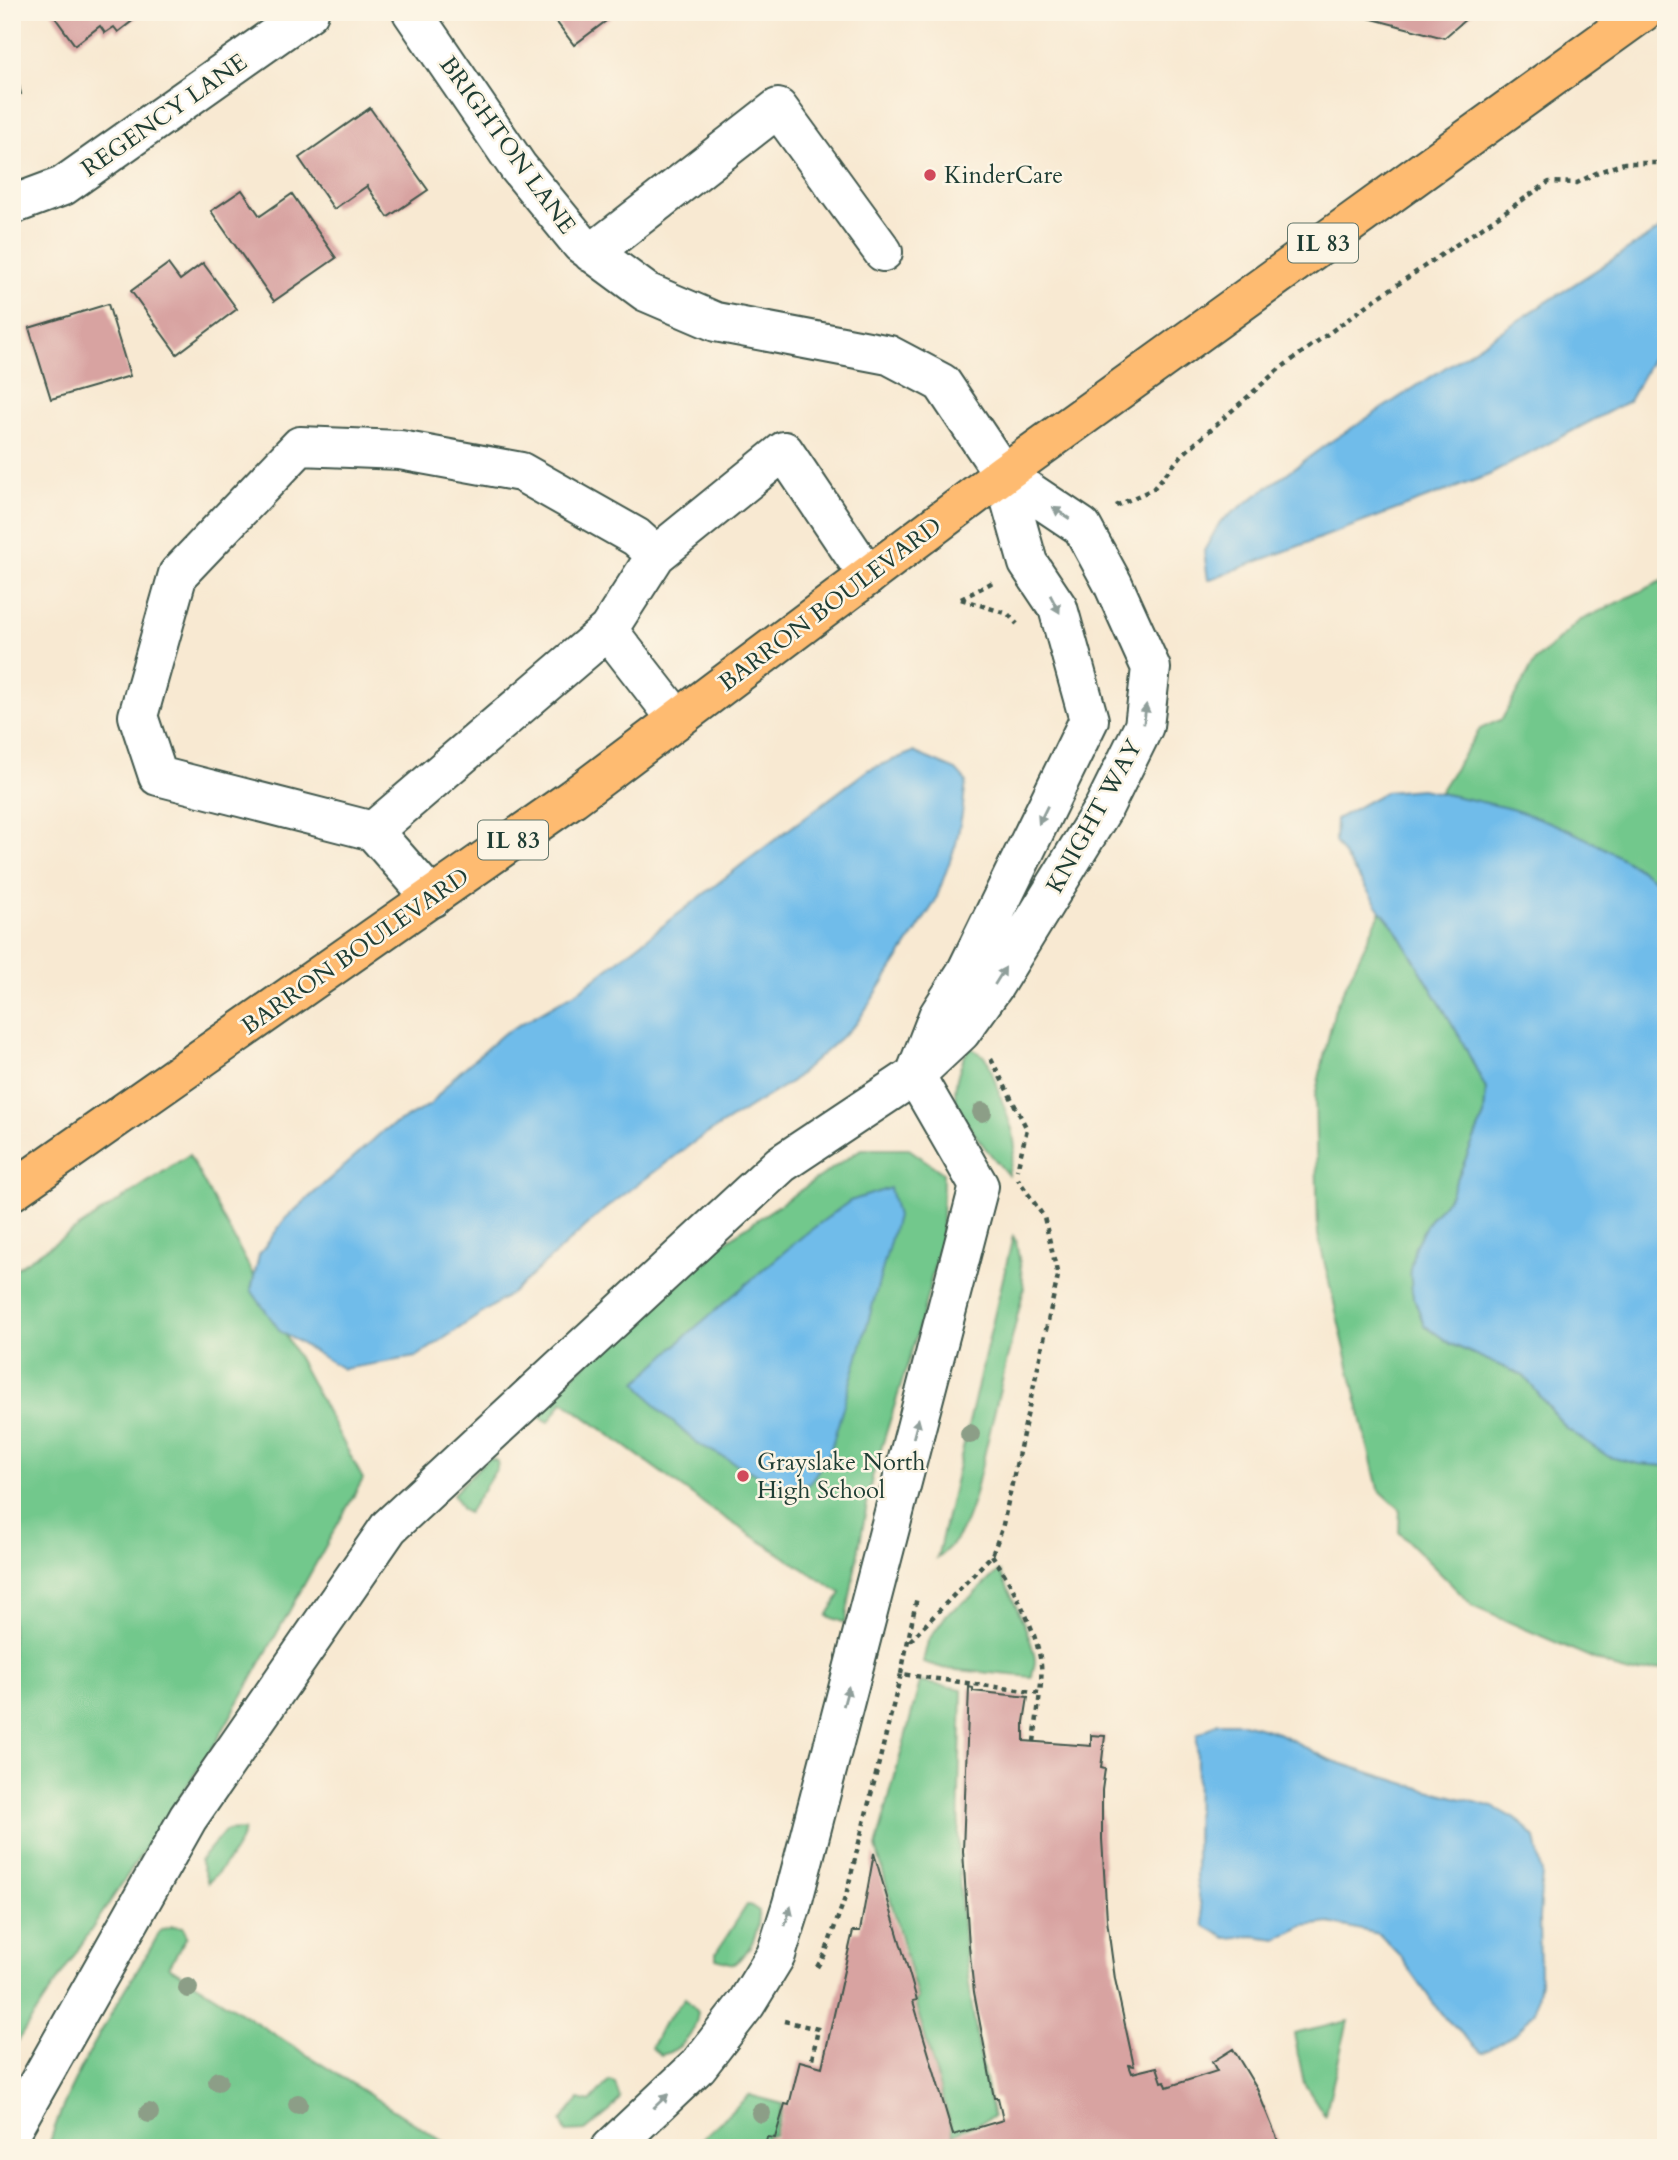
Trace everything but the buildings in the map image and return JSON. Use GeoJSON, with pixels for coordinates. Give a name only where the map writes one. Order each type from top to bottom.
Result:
{"type":"FeatureCollection","features":[{"type":"Feature","properties":{"kind":"main road","name":"BARRON BOULEVARD"},"geometry":{"type":"LineString","coordinates":[[12,1191],[573,798],[1003,474],[1643,12]]}},
{"type":"Feature","properties":{"kind":"street","name":"REGENCY LANE"},"geometry":{"type":"LineString","coordinates":[[12,205],[63,186],[309,12]]}},
{"type":"Feature","properties":{"kind":"street","name":"BRIGHTON LANE"},"geometry":{"type":"LineString","coordinates":[[412,12],[518,167],[581,244],[646,292],[716,322],[889,355],[942,383],[1003,474]]}},
{"type":"Feature","properties":{"kind":"street"},"geometry":{"type":"LineString","coordinates":[[593,253],[778,108],[883,252]]}},
{"type":"Feature","properties":{"kind":"street"},"geometry":{"type":"LineString","coordinates":[[432,898],[373,831],[158,776],[138,716],[178,574],[300,446],[400,450],[521,472],[636,537],[656,555]]}},
{"type":"Feature","properties":{"kind":"street"},"geometry":{"type":"LineString","coordinates":[[373,831],[608,630],[656,555],[784,451],[868,576]]}},
{"type":"Feature","properties":{"kind":"street","name":"KNIGHT WAY"},"geometry":{"type":"LineString","coordinates":[[950,1024],[993,986],[1104,807],[1144,726],[1151,668],[1082,527],[1003,474]]}},
{"type":"Feature","properties":{"kind":"street","name":"KNIGHT WAY"},"geometry":{"type":"LineString","coordinates":[[950,1024],[966,972],[1090,720],[1058,608],[1028,563],[1003,474]]}},
{"type":"Feature","properties":{"kind":"street"},"geometry":{"type":"LineString","coordinates":[[608,630],[677,719]]}},
{"type":"Feature","properties":{"kind":"street"},"geometry":{"type":"LineString","coordinates":[[12,2130],[188,1818],[389,1527],[781,1164],[915,1075],[950,1024]]}},
{"type":"Feature","properties":{"kind":"street"},"geometry":{"type":"LineString","coordinates":[[611,2148],[698,2066],[746,2004],[776,1955],[792,1904],[979,1186],[915,1075]]}},
{"type":"Feature","properties":{"kind":"path"},"geometry":{"type":"LineString","coordinates":[[1082,527],[1112,508],[1153,489],[1182,455],[1278,370],[1376,299],[1549,182],[1577,183],[1624,163],[1666,163]]}},
{"type":"Feature","properties":{"kind":"path"},"geometry":{"type":"LineString","coordinates":[[961,599],[1028,563]]}},
{"type":"Feature","properties":{"kind":"path"},"geometry":{"type":"LineString","coordinates":[[908,1642],[992,1555],[1002,1529],[1058,1276],[1044,1217],[1016,1175]]}},
{"type":"Feature","properties":{"kind":"path"},"geometry":{"type":"LineString","coordinates":[[992,1555],[1004,1572],[1029,1623],[1041,1665],[1034,1742]]}},
{"type":"Feature","properties":{"kind":"path"},"geometry":{"type":"LineString","coordinates":[[811,1976],[825,1954],[846,1895],[901,1674],[1040,1693]]}},
{"type":"Feature","properties":{"kind":"path"},"geometry":{"type":"LineString","coordinates":[[778,2031],[790,2010]]}},
{"type":"Feature","properties":{"kind":"path"},"geometry":{"type":"LineString","coordinates":[[783,2021],[818,2029],[811,2064]]}},
{"type":"Feature","properties":{"kind":"green space"},"geometry":{"type":"Polygon","coordinates":[[[1666,579],[1666,887],[1611,852],[1553,824],[1503,807],[1439,793],[1480,729],[1502,719],[1535,661],[1579,621],[1666,579]]]}},
{"type":"Feature","properties":{"kind":"green space"},"geometry":{"type":"Polygon","coordinates":[[[1381,911],[1396,929],[1460,1037],[1486,1089],[1484,1116],[1450,1196],[1428,1222],[1412,1292],[1424,1325],[1451,1344],[1524,1376],[1566,1428],[1639,1464],[1666,1466],[1666,1668],[1629,1674],[1474,1607],[1399,1532],[1400,1509],[1378,1489],[1318,1235],[1315,1096],[1335,1008],[1381,911]]]}},
{"type":"Feature","properties":{"kind":"green space"},"geometry":{"type":"Polygon","coordinates":[[[969,1047],[986,1057],[1013,1132],[1015,1148],[1008,1175],[976,1136],[957,1103],[956,1081],[969,1047]]]}},
{"type":"Feature","properties":{"kind":"green space"},"geometry":{"type":"Polygon","coordinates":[[[861,1149],[909,1149],[943,1173],[942,1235],[921,1321],[872,1478],[845,1623],[827,1616],[841,1593],[714,1511],[563,1401],[549,1422],[532,1413],[704,1256],[861,1149]]]}},
{"type":"Feature","properties":{"kind":"green space"},"geometry":{"type":"Polygon","coordinates":[[[189,1155],[363,1479],[218,1739],[12,2049],[12,1271],[189,1155]]]}},
{"type":"Feature","properties":{"kind":"green space"},"geometry":{"type":"Polygon","coordinates":[[[1013,1236],[1024,1288],[974,1498],[961,1532],[937,1558],[1013,1236]]]}},
{"type":"Feature","properties":{"kind":"green space"},"geometry":{"type":"Polygon","coordinates":[[[488,1458],[498,1461],[497,1468],[468,1513],[462,1510],[453,1494],[488,1458]]]}},
{"type":"Feature","properties":{"kind":"green space"},"geometry":{"type":"Polygon","coordinates":[[[1000,1572],[1021,1616],[1034,1652],[1032,1677],[946,1669],[923,1662],[928,1641],[947,1614],[972,1596],[1000,1572]]]}},
{"type":"Feature","properties":{"kind":"green space"},"geometry":{"type":"Polygon","coordinates":[[[920,1682],[962,1689],[958,1821],[963,1929],[980,2055],[993,2117],[953,2134],[915,2002],[918,1999],[876,1847],[920,1682]]]}},
{"type":"Feature","properties":{"kind":"green space"},"geometry":{"type":"Polygon","coordinates":[[[244,1830],[234,1851],[208,1883],[200,1860],[225,1831],[244,1830]]]}},
{"type":"Feature","properties":{"kind":"green space"},"geometry":{"type":"Polygon","coordinates":[[[747,1905],[759,1911],[756,1934],[749,1947],[734,1964],[716,1959],[716,1953],[747,1905]]]}},
{"type":"Feature","properties":{"kind":"green space"},"geometry":{"type":"Polygon","coordinates":[[[172,1926],[183,1927],[187,1936],[169,1967],[453,2148],[48,2148],[63,2106],[93,2045],[160,1931],[172,1926]]]}},
{"type":"Feature","properties":{"kind":"green space"},"geometry":{"type":"Polygon","coordinates":[[[685,1998],[698,2012],[697,2020],[691,2034],[681,2045],[661,2055],[651,2048],[662,2026],[685,1998]]]}},
{"type":"Feature","properties":{"kind":"green space"},"geometry":{"type":"Polygon","coordinates":[[[1348,2021],[1325,2116],[1304,2083],[1294,2034],[1348,2021]]]}},
{"type":"Feature","properties":{"kind":"green space"},"geometry":{"type":"Polygon","coordinates":[[[609,2081],[615,2083],[620,2098],[610,2111],[585,2131],[566,2132],[561,2121],[579,2099],[590,2102],[609,2081]]]}},
{"type":"Feature","properties":{"kind":"green space"},"geometry":{"type":"Polygon","coordinates":[[[749,2095],[783,2104],[774,2135],[759,2141],[757,2148],[692,2148],[749,2095]]]}},
{"type":"Feature","properties":{"kind":"water"},"geometry":{"type":"Polygon","coordinates":[[[1666,225],[1666,334],[1629,401],[1489,475],[1208,580],[1204,551],[1220,522],[1327,444],[1666,225]]]}},
{"type":"Feature","properties":{"kind":"water"},"geometry":{"type":"Polygon","coordinates":[[[913,752],[956,770],[966,781],[956,844],[935,902],[856,1024],[792,1081],[694,1142],[605,1209],[512,1293],[416,1357],[343,1369],[280,1331],[251,1290],[259,1255],[285,1219],[384,1130],[430,1105],[453,1078],[503,1034],[580,990],[868,770],[913,752]]]}},
{"type":"Feature","properties":{"kind":"water"},"geometry":{"type":"Polygon","coordinates":[[[1421,789],[1511,809],[1552,823],[1611,852],[1666,887],[1666,1466],[1639,1464],[1609,1457],[1566,1428],[1524,1376],[1451,1344],[1424,1325],[1412,1292],[1410,1269],[1415,1246],[1428,1222],[1450,1196],[1484,1116],[1486,1089],[1460,1037],[1396,929],[1335,842],[1336,819],[1385,792],[1421,789]]]}},
{"type":"Feature","properties":{"kind":"water"},"geometry":{"type":"Polygon","coordinates":[[[890,1188],[897,1216],[868,1322],[830,1452],[809,1484],[782,1488],[698,1444],[660,1411],[637,1382],[690,1332],[804,1235],[850,1201],[890,1188]]]}},
{"type":"Feature","properties":{"kind":"water"},"geometry":{"type":"Polygon","coordinates":[[[1218,1723],[1244,1723],[1278,1733],[1330,1760],[1493,1807],[1520,1822],[1535,1838],[1542,1873],[1539,1918],[1540,1981],[1535,2011],[1518,2032],[1482,2053],[1441,2014],[1400,1956],[1379,1934],[1330,1923],[1303,1926],[1277,1939],[1253,1936],[1226,1938],[1204,1925],[1196,1879],[1197,1735],[1218,1723]]]}},
{"type":"Feature","properties":{"kind":"place","name":"KinderCare"},"geometry":{"type":"Point","coordinates":[930,175]}},
{"type":"Feature","properties":{"kind":"place","name":"Grayslake North High School"},"geometry":{"type":"Point","coordinates":[743,1476]}}]}
